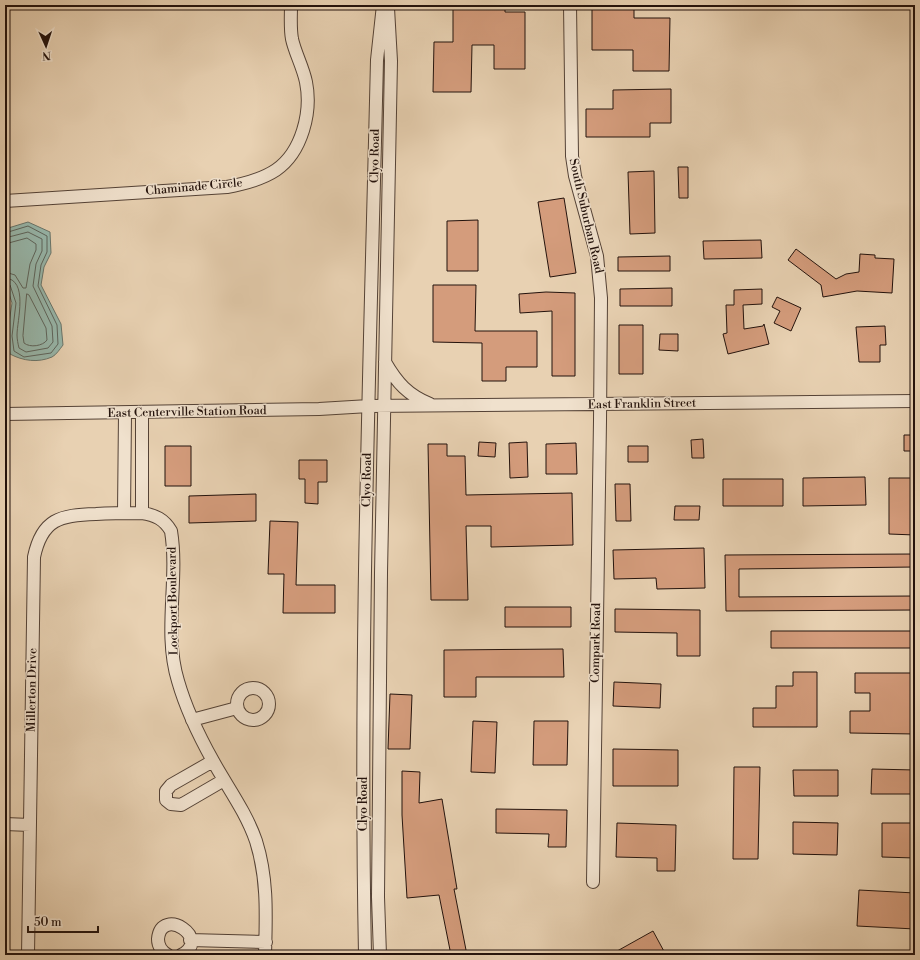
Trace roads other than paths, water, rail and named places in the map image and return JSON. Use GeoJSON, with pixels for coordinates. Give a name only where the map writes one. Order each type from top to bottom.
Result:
{"type":"FeatureCollection","features":[{"type":"Feature","properties":{"kind":"street","name":"Chaminade Circle"},"geometry":{"type":"LineString","coordinates":[[5,201],[227,186],[258,180],[276,170],[289,157],[299,141],[306,119],[308,98],[306,81],[292,38],[291,5]]}},
{"type":"Feature","properties":{"kind":"street","name":"Clyo Road"},"geometry":{"type":"LineString","coordinates":[[365,955],[363,764],[369,406],[377,60],[382,5]]}},
{"type":"Feature","properties":{"kind":"street","name":"Clyo Road"},"geometry":{"type":"LineString","coordinates":[[380,955],[378,898],[384,406],[391,61],[388,5]]}},
{"type":"Feature","properties":{"kind":"street","name":"South Suburban Road"},"geometry":{"type":"LineString","coordinates":[[570,5],[572,156],[575,176],[594,241],[600,277],[600,404]]}},
{"type":"Feature","properties":{"kind":"street"},"geometry":{"type":"LineString","coordinates":[[385,361],[396,380],[405,390],[417,399],[434,406]]}},
{"type":"Feature","properties":{"kind":"street","name":"East Franklin Street"},"geometry":{"type":"LineString","coordinates":[[369,406],[915,401]]}},
{"type":"Feature","properties":{"kind":"street","name":"Compark Road"},"geometry":{"type":"LineString","coordinates":[[593,882],[600,404]]}},
{"type":"Feature","properties":{"kind":"street","name":"East Centerville Station Road"},"geometry":{"type":"LineString","coordinates":[[5,414],[124,414],[319,409],[369,406]]}},
{"type":"Feature","properties":{"kind":"street"},"geometry":{"type":"LineString","coordinates":[[142,413],[142,513]]}},
{"type":"Feature","properties":{"kind":"street"},"geometry":{"type":"LineString","coordinates":[[124,414],[124,513]]}},
{"type":"Feature","properties":{"kind":"street","name":"Millerton Drive"},"geometry":{"type":"LineString","coordinates":[[28,955],[34,557],[37,542],[46,527],[64,516],[142,513]]}},
{"type":"Feature","properties":{"kind":"street","name":"Lockport Boulevard"},"geometry":{"type":"LineString","coordinates":[[142,513],[154,515],[171,531],[171,644],[178,681],[192,720],[213,761],[250,826],[261,861],[266,896],[265,955]]}},
{"type":"Feature","properties":{"kind":"street"},"geometry":{"type":"LineString","coordinates":[[192,720],[237,708]]}},
{"type":"Feature","properties":{"kind":"street"},"geometry":{"type":"LineString","coordinates":[[213,761],[171,785],[166,791],[166,800],[171,804],[182,805],[224,780]]}},
{"type":"Feature","properties":{"kind":"street"},"geometry":{"type":"LineString","coordinates":[[5,824],[30,825]]}},
{"type":"Feature","properties":{"kind":"street"},"geometry":{"type":"LineString","coordinates":[[168,955],[160,949],[158,938],[163,929],[172,925],[183,927],[187,930],[190,940],[188,950],[181,955]]}},
{"type":"Feature","properties":{"kind":"street"},"geometry":{"type":"LineString","coordinates":[[190,940],[266,942]]}},
{"type":"Feature","properties":{"kind":"water"},"geometry":{"type":"Polygon","coordinates":[[[28,222],[50,232],[51,253],[44,267],[41,285],[61,324],[63,345],[52,357],[36,361],[25,360],[10,354],[7,336],[12,303],[5,281],[5,229],[28,222]]]}}]}
